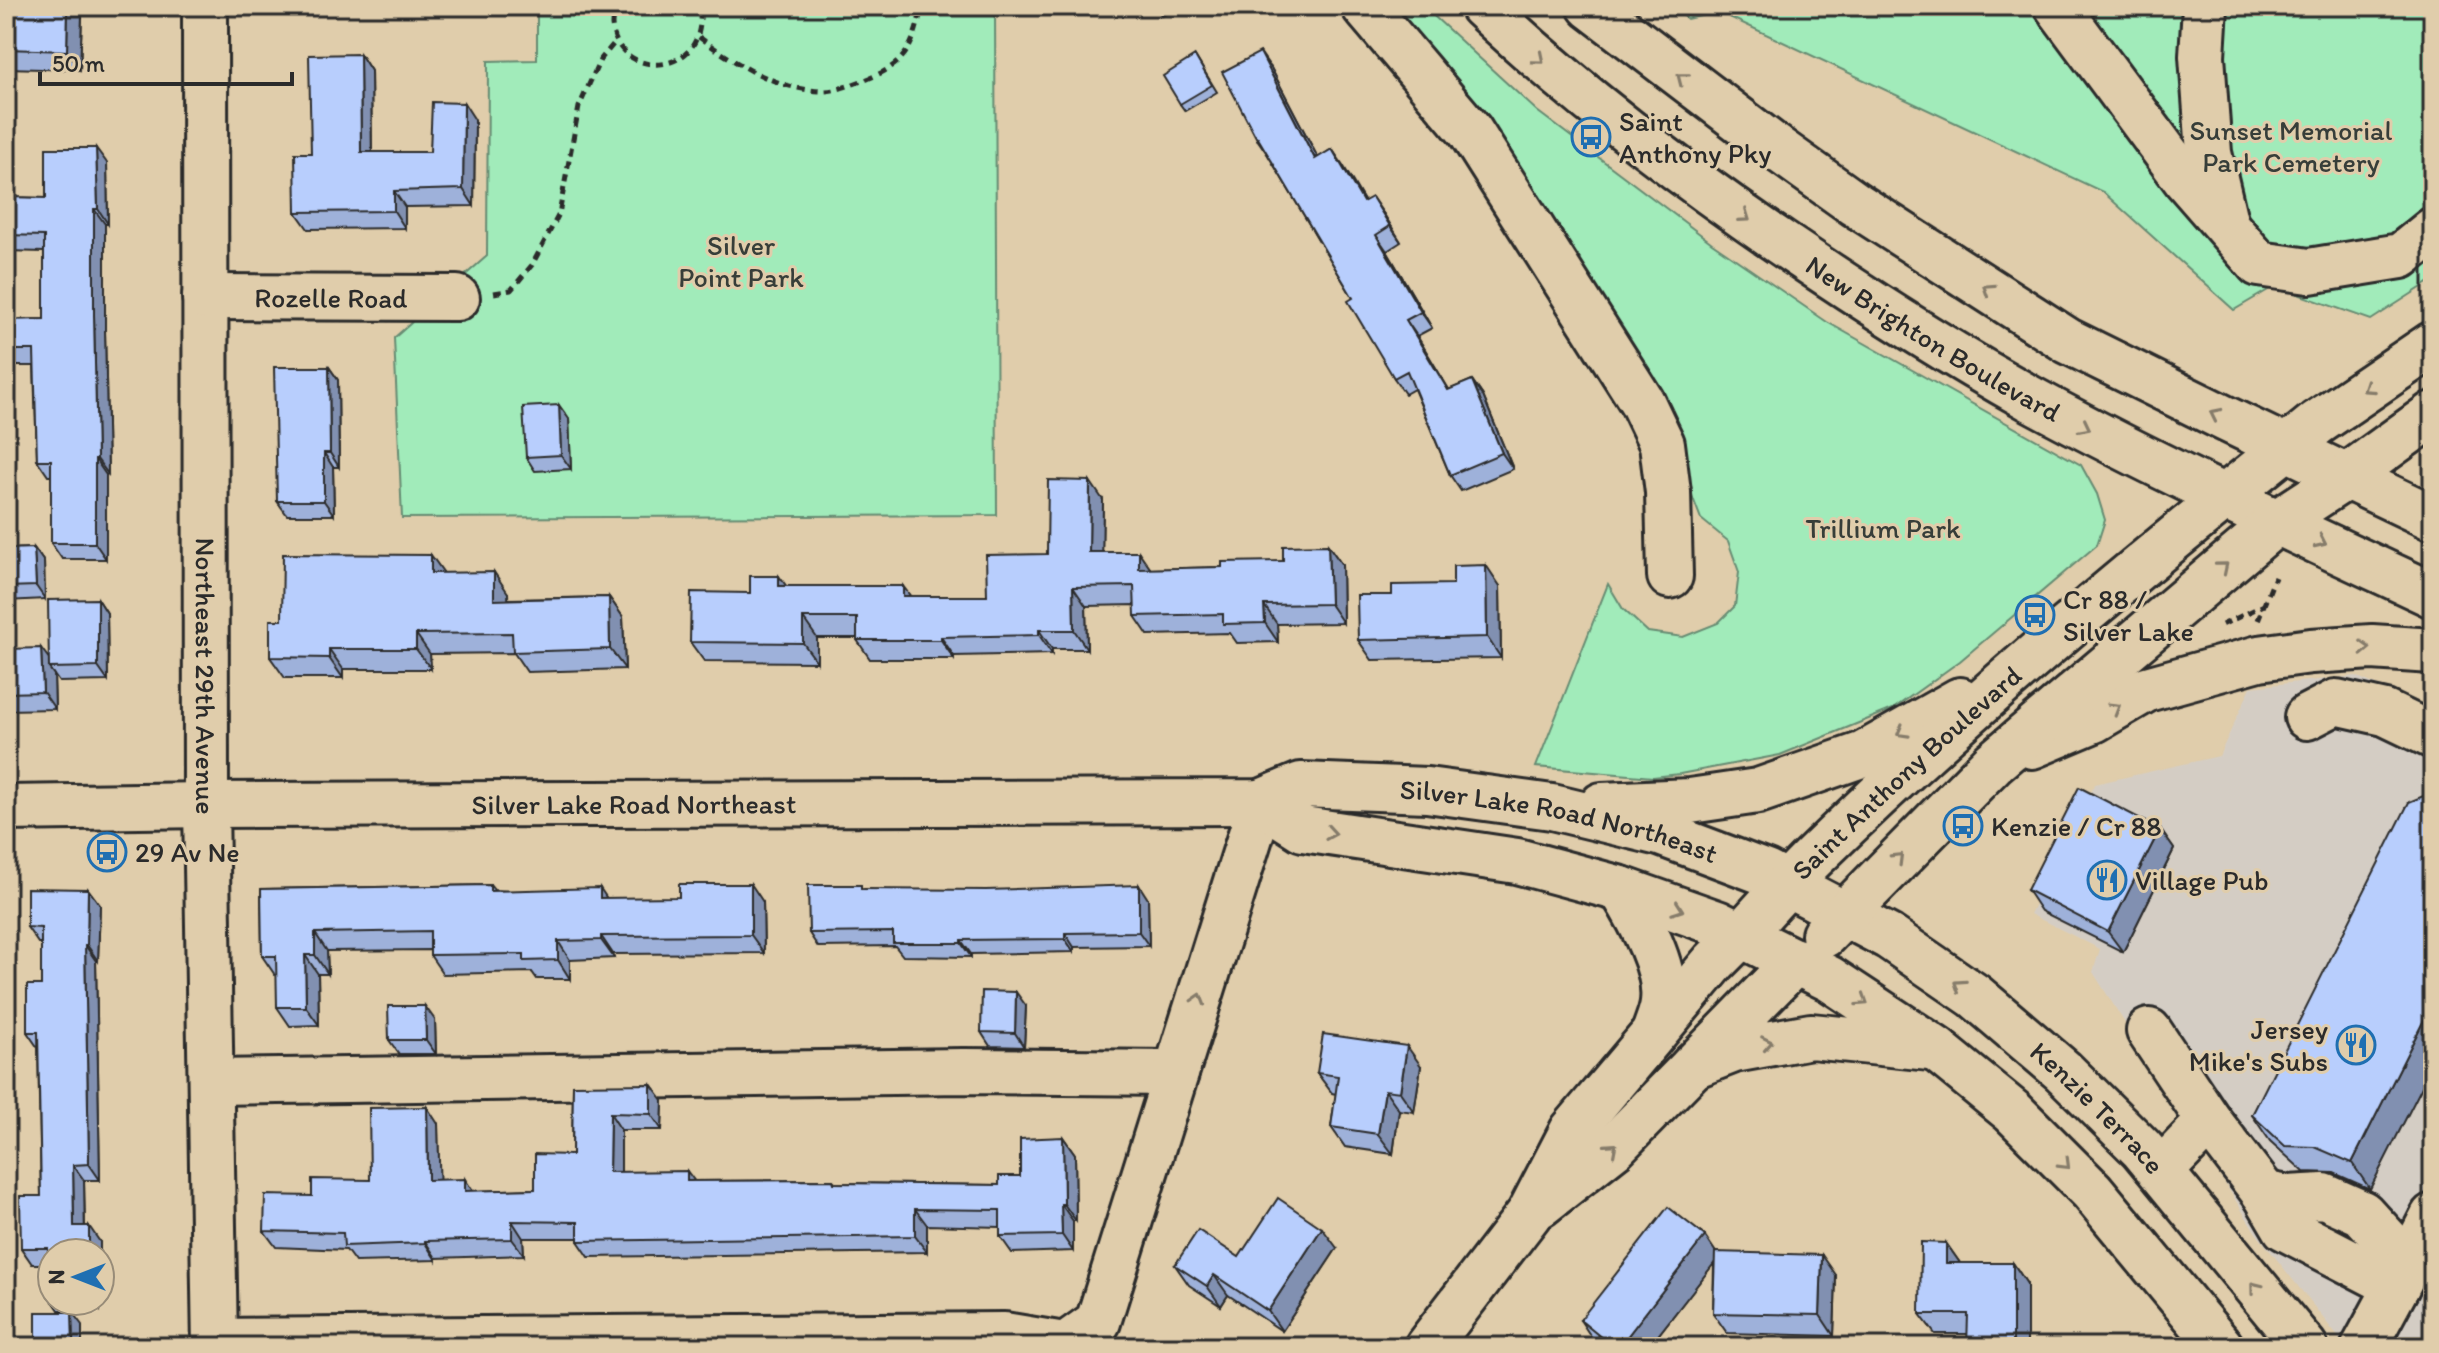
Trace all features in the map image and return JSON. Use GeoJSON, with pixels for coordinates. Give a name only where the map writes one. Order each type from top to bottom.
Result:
{"type":"FeatureCollection","features":[{"type":"Feature","properties":{"kind":"main road","name":"Northeast 29th Avenue"},"geometry":{"type":"LineString","coordinates":[[205,6],[206,805],[215,1344]]}},
{"type":"Feature","properties":{"kind":"main road"},"geometry":{"type":"LineString","coordinates":[[1364,6],[1470,131],[1642,402],[1662,444],[1668,492],[1670,576]]}},
{"type":"Feature","properties":{"kind":"main road","name":"New Brighton Boulevard"},"geometry":{"type":"LineString","coordinates":[[1482,6],[1532,54],[1654,152],[1822,271],[1903,323],[2031,398],[2158,464],[2433,595]]}},
{"type":"Feature","properties":{"kind":"main road"},"geometry":{"type":"LineString","coordinates":[[1590,6],[1734,117],[1855,204],[2068,341],[2433,518]]}},
{"type":"Feature","properties":{"kind":"main road"},"geometry":{"type":"LineString","coordinates":[[2057,6],[2185,179],[2259,264],[2309,271],[2401,256],[2433,230]]}},
{"type":"Feature","properties":{"kind":"main road"},"geometry":{"type":"LineString","coordinates":[[2205,6],[2202,56],[2209,153],[2226,227]]}},
{"type":"Feature","properties":{"kind":"main road","name":"Rozelle Road"},"geometry":{"type":"LineString","coordinates":[[205,297],[457,298]]}},
{"type":"Feature","properties":{"kind":"main road","name":"Saint Anthony Boulevard"},"geometry":{"type":"LineString","coordinates":[[1427,1347],[1529,1214],[1572,1131],[1714,962],[1768,948],[1817,900],[1814,857],[2020,667],[2225,496],[2317,423],[2433,344]]}},
{"type":"Feature","properties":{"kind":"main road","name":"Saint Anthony Boulevard"},"geometry":{"type":"LineString","coordinates":[[1529,1214],[1614,1147],[1693,1066],[1768,948],[1817,900],[1872,884],[1993,763],[2277,522],[2433,414]]}},
{"type":"Feature","properties":{"kind":"main road"},"geometry":{"type":"LineString","coordinates":[[1993,763],[2094,720],[2147,689],[2259,658],[2372,647],[2433,651]]}},
{"type":"Feature","properties":{"kind":"main road"},"geometry":{"type":"LineString","coordinates":[[1552,807],[1690,801],[1758,791],[1864,754],[2020,667]]}},
{"type":"Feature","properties":{"kind":"main road"},"geometry":{"type":"LineString","coordinates":[[2307,717],[2336,702],[2385,713],[2433,736]]}},
{"type":"Feature","properties":{"kind":"main road","name":"Silver Lake Road Northeast"},"geometry":{"type":"LineString","coordinates":[[6,808],[1261,802],[1301,785],[1427,790],[1552,807],[1660,833],[1766,873],[1817,900]]}},
{"type":"Feature","properties":{"kind":"main road"},"geometry":{"type":"LineString","coordinates":[[215,1344],[763,1342],[1004,1335],[1068,1346],[1098,1322],[1261,802]]}},
{"type":"Feature","properties":{"kind":"main road","name":"Silver Lake Road Northeast"},"geometry":{"type":"LineString","coordinates":[[1261,802],[1303,829],[1517,861],[1621,889],[1717,923],[1768,948]]}},
{"type":"Feature","properties":{"kind":"main road"},"geometry":{"type":"LineString","coordinates":[[1621,889],[1649,939],[1660,976],[1663,1001],[1654,1033]]}},
{"type":"Feature","properties":{"kind":"main road","name":"Kenzie Terrace"},"geometry":{"type":"LineString","coordinates":[[1817,900],[1889,937],[1975,996],[2063,1071],[2142,1149],[2305,1347]]}},
{"type":"Feature","properties":{"kind":"main road"},"geometry":{"type":"LineString","coordinates":[[1768,948],[1830,979],[1936,1049],[2013,1112],[2092,1191],[2221,1347]]}},
{"type":"Feature","properties":{"kind":"main road"},"geometry":{"type":"LineString","coordinates":[[2149,1031],[2209,1121],[2265,1194],[2285,1228],[2403,1275]]}},
{"type":"Feature","properties":{"kind":"main road"},"geometry":{"type":"LineString","coordinates":[[1693,1066],[1734,1050],[1811,1036],[1936,1049]]}},
{"type":"Feature","properties":{"kind":"main road"},"geometry":{"type":"LineString","coordinates":[[211,1082],[932,1071],[1176,1073]]}},
{"type":"Feature","properties":{"kind":"main road"},"geometry":{"type":"LineString","coordinates":[[2161,1171],[2209,1121]]}},
{"type":"Feature","properties":{"kind":"main road"},"geometry":{"type":"LineString","coordinates":[[2364,1347],[2433,1216]]}},
{"type":"Feature","properties":{"kind":"path"},"geometry":{"type":"LineString","coordinates":[[614,6],[612,24],[616,41],[626,54],[646,64],[671,63],[688,52],[699,37],[701,13],[698,6]]}},
{"type":"Feature","properties":{"kind":"path"},"geometry":{"type":"LineString","coordinates":[[699,37],[723,55],[767,78],[795,87],[824,91],[846,87],[883,73],[903,57],[915,37],[922,6]]}},
{"type":"Feature","properties":{"kind":"path"},"geometry":{"type":"LineString","coordinates":[[457,298],[511,290],[532,265],[559,214],[579,107],[600,60],[616,41]]}},
{"type":"Feature","properties":{"kind":"path"},"geometry":{"type":"LineString","coordinates":[[2253,632],[2275,577]]}},
{"type":"Feature","properties":{"kind":"shaded area"},"geometry":{"type":"Polygon","coordinates":[[[2356,676],[2433,711],[2433,1347],[2346,1347],[2256,1233],[2093,972],[2100,949],[2030,914],[2095,784],[2219,756],[2251,687],[2356,676]]]}},
{"type":"Feature","properties":{"kind":"green space","name":"Silver Point Park"},"geometry":{"type":"Polygon","coordinates":[[[537,6],[995,6],[997,515],[402,518],[394,338],[487,256],[488,61],[537,60],[537,6]]]}},
{"type":"Feature","properties":{"kind":"green space","name":"Trillium Park"},"geometry":{"type":"Polygon","coordinates":[[[1389,6],[1423,6],[1537,111],[1712,243],[1827,322],[2081,465],[2097,494],[2105,520],[2097,545],[1960,661],[1893,709],[1780,755],[1653,777],[1536,767],[1608,584],[1623,609],[1648,632],[1683,637],[1718,623],[1735,606],[1739,572],[1728,541],[1701,519],[1668,414],[1389,6]]]}},
{"type":"Feature","properties":{"kind":"green space","name":"Sunset Memorial Park Cemetery"},"geometry":{"type":"Polygon","coordinates":[[[1673,6],[2433,6],[2433,280],[2371,320],[2275,286],[2234,310],[2103,192],[1719,12],[1687,19],[1673,6]]]}},
{"type":"Feature","properties":{"kind":"building"},"geometry":{"type":"Polygon","coordinates":[[[6,6],[68,6],[67,51],[6,49],[6,6]]]}},
{"type":"Feature","properties":{"kind":"building"},"geometry":{"type":"Polygon","coordinates":[[[1260,52],[1315,159],[1332,149],[1363,202],[1372,197],[1390,226],[1376,235],[1421,312],[1406,320],[1448,390],[1472,380],[1502,453],[1450,475],[1407,371],[1394,378],[1348,301],[1353,298],[1257,139],[1222,72],[1260,52]]]}},
{"type":"Feature","properties":{"kind":"building"},"geometry":{"type":"Polygon","coordinates":[[[360,54],[361,152],[430,152],[432,102],[464,103],[463,189],[394,191],[394,211],[296,212],[295,153],[311,153],[309,55],[360,54]]]}},
{"type":"Feature","properties":{"kind":"building"},"geometry":{"type":"Polygon","coordinates":[[[1195,56],[1212,85],[1180,104],[1163,76],[1195,56]]]}},
{"type":"Feature","properties":{"kind":"building"},"geometry":{"type":"Polygon","coordinates":[[[46,148],[96,148],[95,543],[51,543],[51,460],[37,460],[34,350],[6,350],[6,320],[44,319],[44,236],[6,235],[6,197],[46,198],[46,148]]]}},
{"type":"Feature","properties":{"kind":"building"},"geometry":{"type":"Polygon","coordinates":[[[274,367],[329,367],[330,453],[324,453],[324,501],[277,501],[274,367]]]}},
{"type":"Feature","properties":{"kind":"building"},"geometry":{"type":"Polygon","coordinates":[[[559,405],[561,455],[526,457],[523,407],[559,405]]]}},
{"type":"Feature","properties":{"kind":"building"},"geometry":{"type":"Polygon","coordinates":[[[1048,480],[1090,481],[1089,552],[1139,552],[1139,569],[1222,567],[1222,562],[1283,561],[1283,546],[1328,545],[1330,604],[1264,605],[1265,623],[1223,624],[1223,614],[1135,616],[1134,586],[1073,587],[1074,630],[1039,630],[1039,635],[941,637],[941,640],[857,640],[857,618],[803,618],[803,643],[690,642],[691,592],[750,593],[750,576],[779,576],[779,586],[903,586],[903,596],[987,596],[986,555],[1047,554],[1048,480]]]}},
{"type":"Feature","properties":{"kind":"building"},"geometry":{"type":"Polygon","coordinates":[[[34,548],[36,586],[6,587],[6,549],[34,548]]]}},
{"type":"Feature","properties":{"kind":"building"},"geometry":{"type":"Polygon","coordinates":[[[283,554],[431,555],[431,573],[494,572],[494,600],[609,597],[610,649],[513,652],[512,633],[416,634],[416,649],[329,649],[329,658],[270,657],[270,620],[282,620],[283,554]]]}},
{"type":"Feature","properties":{"kind":"building"},"geometry":{"type":"Polygon","coordinates":[[[1486,565],[1487,637],[1358,640],[1357,595],[1392,595],[1392,585],[1453,584],[1453,566],[1486,565]]]}},
{"type":"Feature","properties":{"kind":"building"},"geometry":{"type":"Polygon","coordinates":[[[98,599],[98,667],[49,668],[48,600],[98,599]]]}},
{"type":"Feature","properties":{"kind":"building"},"geometry":{"type":"Polygon","coordinates":[[[41,648],[43,692],[6,693],[6,649],[41,648]]]}},
{"type":"Feature","properties":{"kind":"building","name":"Village Pub"},"geometry":{"type":"Polygon","coordinates":[[[2079,787],[2160,829],[2108,932],[2027,890],[2079,787]]]}},
{"type":"Feature","properties":{"kind":"building"},"geometry":{"type":"Polygon","coordinates":[[[2433,792],[2433,1002],[2352,1163],[2315,1147],[2285,1146],[2252,1115],[2409,802],[2433,792]]]}},
{"type":"Feature","properties":{"kind":"building"},"geometry":{"type":"Polygon","coordinates":[[[679,884],[751,884],[751,935],[601,936],[601,940],[558,941],[558,960],[524,961],[524,954],[430,955],[430,931],[315,933],[315,955],[305,955],[306,1007],[277,1007],[276,956],[262,956],[261,889],[490,885],[490,891],[600,888],[600,898],[679,897],[679,884]]]}},
{"type":"Feature","properties":{"kind":"building"},"geometry":{"type":"Polygon","coordinates":[[[808,885],[861,885],[861,889],[986,890],[1139,885],[1139,932],[1065,933],[1065,939],[961,940],[961,943],[893,943],[893,932],[809,933],[808,885]]]}},
{"type":"Feature","properties":{"kind":"building"},"geometry":{"type":"Polygon","coordinates":[[[27,888],[88,889],[85,945],[89,1164],[73,1165],[74,1226],[89,1226],[89,1237],[36,1237],[36,1248],[21,1248],[20,1196],[41,1196],[38,1032],[27,1032],[27,985],[41,985],[41,928],[27,927],[27,888]]]}},
{"type":"Feature","properties":{"kind":"building"},"geometry":{"type":"Polygon","coordinates":[[[982,991],[1016,992],[1015,1033],[981,1032],[982,991]]]}},
{"type":"Feature","properties":{"kind":"building"},"geometry":{"type":"Polygon","coordinates":[[[388,1006],[425,1006],[426,1040],[389,1040],[388,1006]]]}},
{"type":"Feature","properties":{"kind":"building"},"geometry":{"type":"Polygon","coordinates":[[[1323,1034],[1407,1046],[1400,1092],[1385,1090],[1378,1134],[1331,1127],[1338,1076],[1317,1073],[1323,1034]]]}},
{"type":"Feature","properties":{"kind":"building"},"geometry":{"type":"Polygon","coordinates":[[[651,1084],[651,1114],[610,1113],[609,1172],[687,1171],[687,1181],[833,1180],[834,1183],[999,1185],[999,1176],[1020,1176],[1020,1139],[1063,1137],[1062,1235],[1000,1236],[1000,1210],[915,1209],[915,1236],[578,1241],[578,1222],[512,1221],[512,1239],[344,1246],[343,1233],[264,1231],[265,1195],[312,1196],[312,1179],[370,1180],[369,1108],[427,1107],[428,1180],[465,1179],[465,1191],[535,1189],[535,1154],[572,1155],[573,1085],[651,1084]]]}},
{"type":"Feature","properties":{"kind":"building"},"geometry":{"type":"Polygon","coordinates":[[[1278,1198],[1322,1228],[1268,1311],[1214,1275],[1207,1286],[1175,1265],[1198,1230],[1239,1257],[1278,1198]]]}},
{"type":"Feature","properties":{"kind":"building"},"geometry":{"type":"Polygon","coordinates":[[[1668,1207],[1705,1236],[1619,1347],[1613,1347],[1580,1320],[1668,1207]]]}},
{"type":"Feature","properties":{"kind":"building"},"geometry":{"type":"Polygon","coordinates":[[[1921,1242],[1946,1243],[1946,1263],[2013,1263],[2013,1347],[1967,1347],[1968,1314],[1920,1314],[1921,1242]]]}},
{"type":"Feature","properties":{"kind":"building"},"geometry":{"type":"Polygon","coordinates":[[[1715,1252],[1822,1255],[1820,1315],[1713,1313],[1715,1252]]]}},
{"type":"Feature","properties":{"kind":"building"},"geometry":{"type":"Polygon","coordinates":[[[36,1317],[72,1317],[73,1347],[36,1347],[36,1317]]]}},
{"type":"Feature","properties":{"kind":"place","name":"Saint Anthony Pky"},"geometry":{"type":"Point","coordinates":[1591,137]}},
{"type":"Feature","properties":{"kind":"place","name":"Cr 88 / Silver Lake"},"geometry":{"type":"Point","coordinates":[2035,615]}},
{"type":"Feature","properties":{"kind":"place","name":"Kenzie / Cr 88"},"geometry":{"type":"Point","coordinates":[1963,826]}},
{"type":"Feature","properties":{"kind":"place","name":"29 Av Ne"},"geometry":{"type":"Point","coordinates":[107,852]}},
{"type":"Feature","properties":{"kind":"place","name":"Village Pub"},"geometry":{"type":"Point","coordinates":[2107,880]}},
{"type":"Feature","properties":{"kind":"place","name":"Jersey Mike's Subs"},"geometry":{"type":"Point","coordinates":[2356,1045]}}]}
